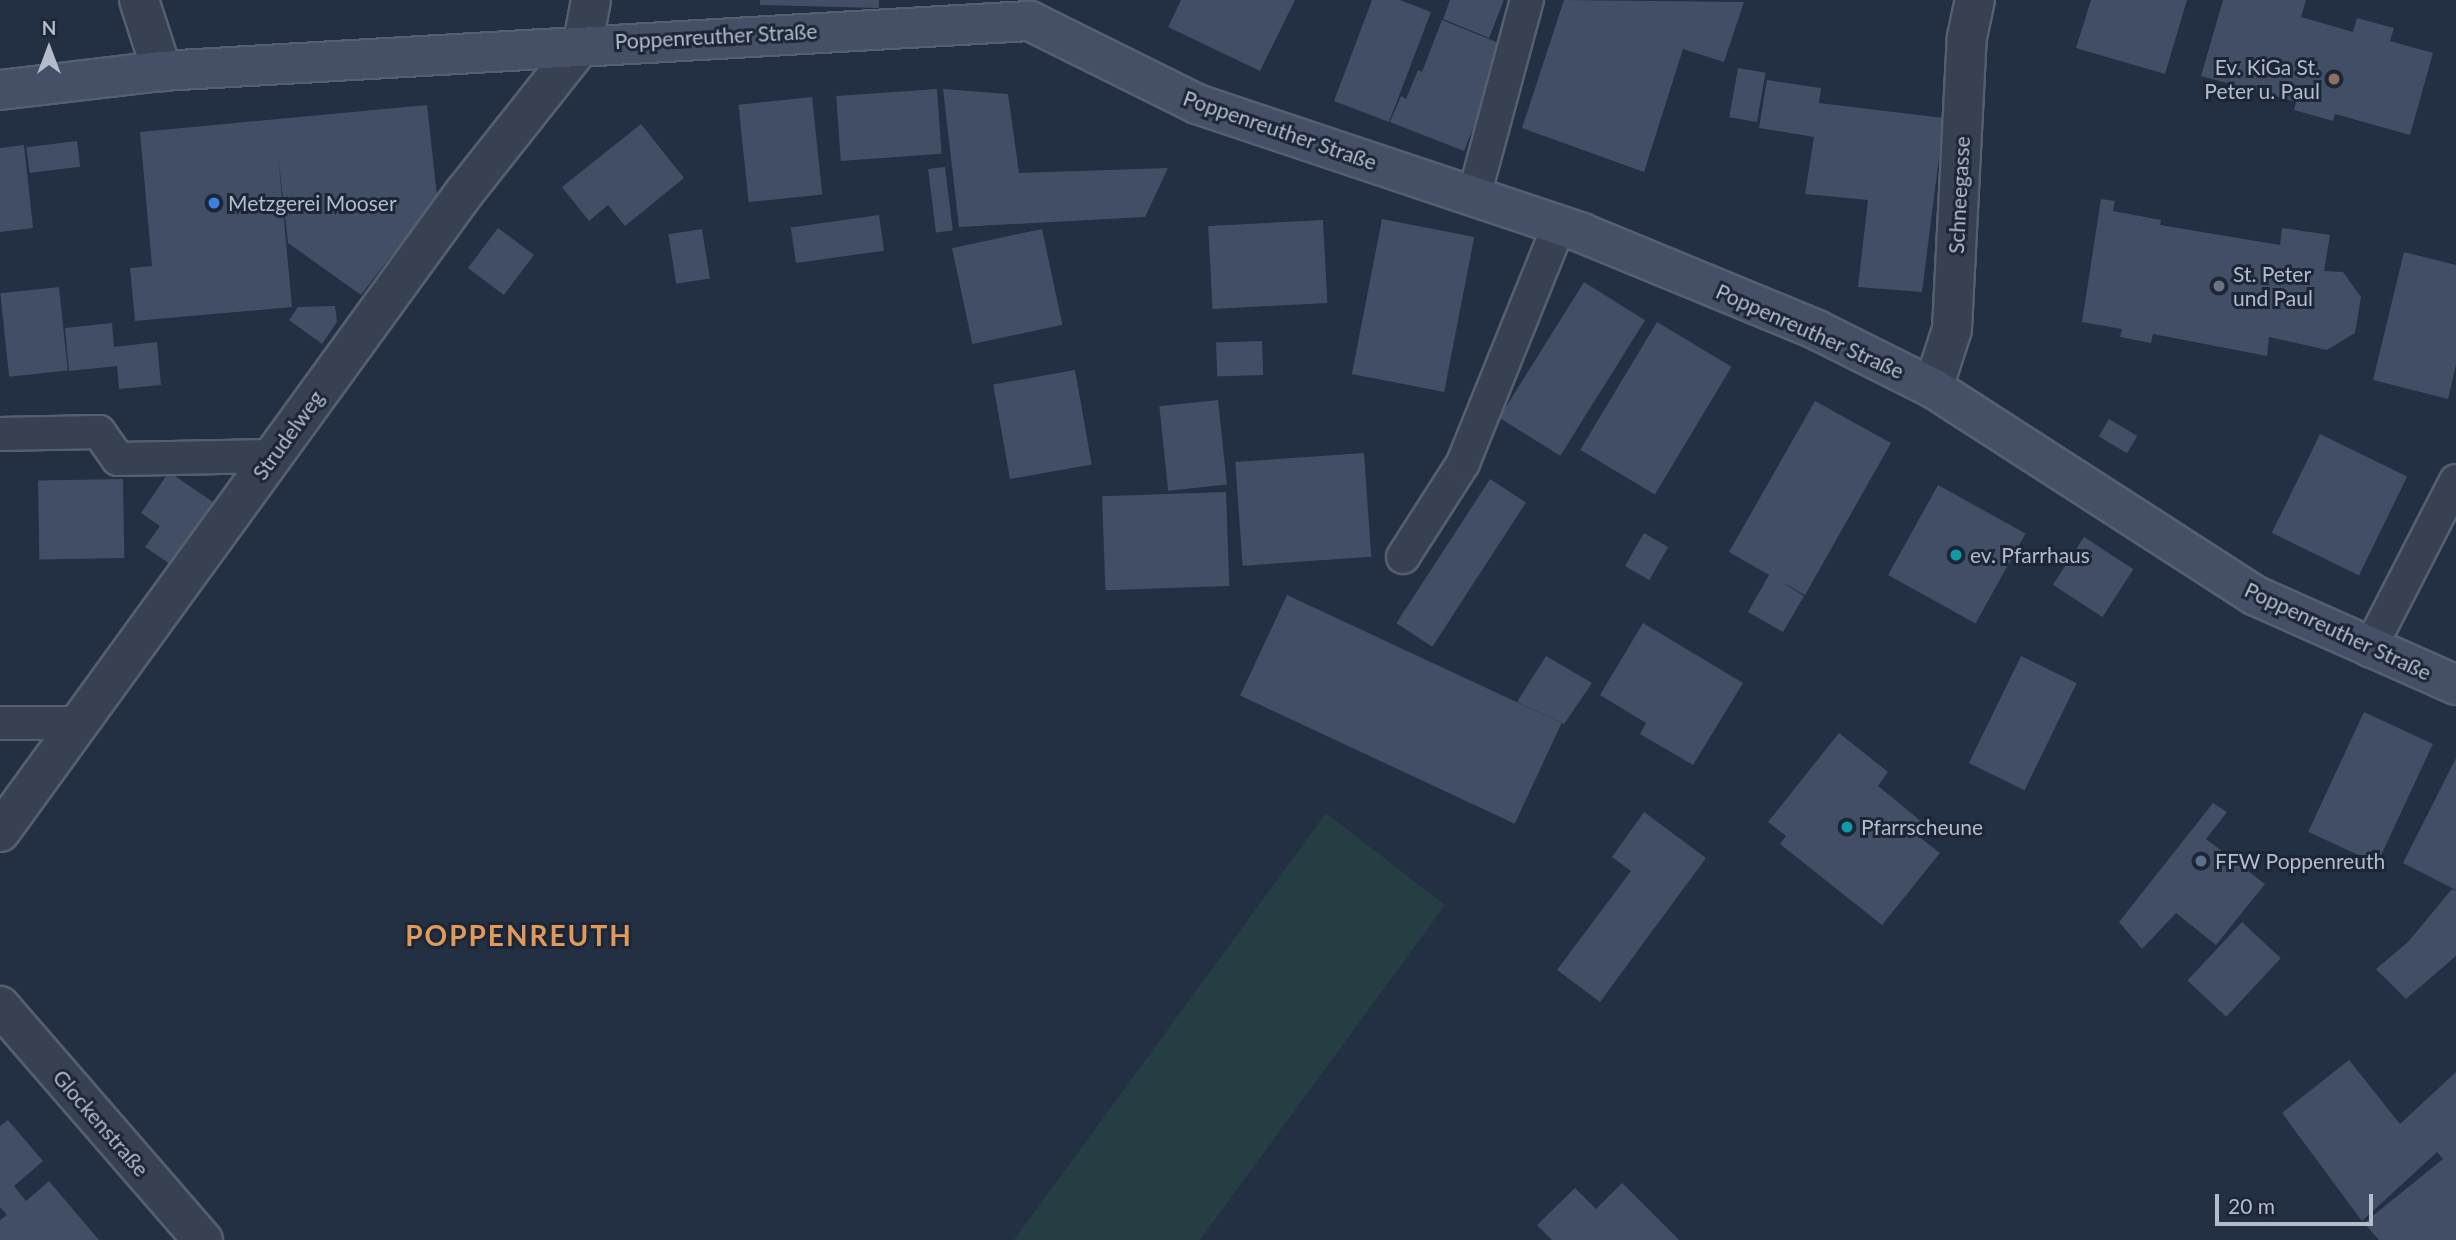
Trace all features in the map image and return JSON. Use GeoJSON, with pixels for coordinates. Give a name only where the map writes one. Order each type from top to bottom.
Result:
{"type":"FeatureCollection","features":[{"type":"Feature","properties":{"kind":"street"},"geometry":{"type":"LineString","coordinates":[[139,0],[162,71]]}},
{"type":"Feature","properties":{"kind":"street"},"geometry":{"type":"LineString","coordinates":[[583,43],[591,0]]}},
{"type":"Feature","properties":{"kind":"street","name":"Schneegasse"},"geometry":{"type":"LineString","coordinates":[[1933,388],[1952,329],[1967,37],[1975,0]]}},
{"type":"Feature","properties":{"kind":"street","name":"Poppenreuther Straße"},"geometry":{"type":"LineString","coordinates":[[0,90],[162,71],[1023,11],[1197,104],[1559,225],[1817,330],[1933,388],[2254,595],[2369,650],[2456,685]]}},
{"type":"Feature","properties":{"kind":"street","name":"Strudelweg"},"geometry":{"type":"LineString","coordinates":[[0,832],[464,193],[583,43]]}},
{"type":"Feature","properties":{"kind":"street","name":"Glockenstraße"},"geometry":{"type":"LineString","coordinates":[[0,1006],[203,1240]]}},
{"type":"Feature","properties":{"kind":"lane"},"geometry":{"type":"LineString","coordinates":[[1474,197],[1527,0]]}},
{"type":"Feature","properties":{"kind":"lane"},"geometry":{"type":"LineString","coordinates":[[1404,557],[1462,463],[1559,225]]}},
{"type":"Feature","properties":{"kind":"lane"},"geometry":{"type":"LineString","coordinates":[[0,434],[99,432],[118,459],[273,456]]}},
{"type":"Feature","properties":{"kind":"lane"},"geometry":{"type":"LineString","coordinates":[[2369,650],[2456,481]]}},
{"type":"Feature","properties":{"kind":"lane"},"geometry":{"type":"LineString","coordinates":[[0,723],[79,723]]}},
{"type":"Feature","properties":{"kind":"green space"},"geometry":{"type":"Polygon","coordinates":[[[1326,813],[1445,905],[1200,1240],[1014,1240],[1326,813]]]}},
{"type":"Feature","properties":{"kind":"building"},"geometry":{"type":"Polygon","coordinates":[[[760,0],[879,0],[879,8],[760,5],[760,0]]]}},
{"type":"Feature","properties":{"kind":"building"},"geometry":{"type":"Polygon","coordinates":[[[1181,0],[1295,0],[1260,71],[1168,27],[1181,0]]]}},
{"type":"Feature","properties":{"kind":"building"},"geometry":{"type":"Polygon","coordinates":[[[1372,0],[1400,0],[1431,12],[1389,122],[1334,101],[1372,0]]]}},
{"type":"Feature","properties":{"kind":"building"},"geometry":{"type":"Polygon","coordinates":[[[1450,0],[1504,0],[1489,38],[1443,19],[1450,0]]]}},
{"type":"Feature","properties":{"kind":"building"},"geometry":{"type":"Polygon","coordinates":[[[1564,0],[1744,2],[1724,62],[1683,49],[1644,172],[1522,128],[1564,0]]]}},
{"type":"Feature","properties":{"kind":"building"},"geometry":{"type":"Polygon","coordinates":[[[2091,0],[2187,0],[2165,74],[2076,48],[2091,0]]]}},
{"type":"Feature","properties":{"kind":"building","name":"Ev. KiGa St. Peter u. Paul"},"geometry":{"type":"Polygon","coordinates":[[[2223,0],[2306,0],[2301,17],[2353,32],[2357,18],[2394,28],[2390,41],[2433,53],[2410,135],[2335,114],[2333,121],[2294,110],[2296,102],[2201,76],[2223,0]]]}},
{"type":"Feature","properties":{"kind":"building"},"geometry":{"type":"Polygon","coordinates":[[[1442,20],[1506,46],[1464,151],[1390,122],[1401,96],[1406,99],[1418,70],[1422,72],[1442,20]]]}},
{"type":"Feature","properties":{"kind":"building"},"geometry":{"type":"Polygon","coordinates":[[[1738,68],[1766,73],[1757,122],[1729,117],[1738,68]]]}},
{"type":"Feature","properties":{"kind":"building"},"geometry":{"type":"Polygon","coordinates":[[[1767,80],[1821,88],[1819,103],[1944,118],[1922,292],[1858,287],[1868,200],[1805,194],[1814,137],[1759,128],[1767,80]]]}},
{"type":"Feature","properties":{"kind":"building"},"geometry":{"type":"Polygon","coordinates":[[[937,89],[942,154],[841,161],[836,96],[937,89]]]}},
{"type":"Feature","properties":{"kind":"building"},"geometry":{"type":"Polygon","coordinates":[[[943,89],[1008,94],[1019,173],[1168,168],[1145,217],[959,227],[943,89]]]}},
{"type":"Feature","properties":{"kind":"building"},"geometry":{"type":"Polygon","coordinates":[[[812,97],[822,194],[749,202],[738,105],[812,97]]]}},
{"type":"Feature","properties":{"kind":"building"},"geometry":{"type":"Polygon","coordinates":[[[427,105],[437,196],[361,295],[288,243],[278,154],[292,307],[135,321],[130,268],[152,266],[140,132],[427,105]]]}},
{"type":"Feature","properties":{"kind":"building"},"geometry":{"type":"Polygon","coordinates":[[[641,124],[684,178],[625,226],[608,205],[589,221],[562,187],[641,124]]]}},
{"type":"Feature","properties":{"kind":"building"},"geometry":{"type":"Polygon","coordinates":[[[77,141],[80,167],[30,173],[26,147],[77,141]]]}},
{"type":"Feature","properties":{"kind":"building"},"geometry":{"type":"Polygon","coordinates":[[[24,145],[33,228],[0,232],[0,148],[24,145]]]}},
{"type":"Feature","properties":{"kind":"building"},"geometry":{"type":"Polygon","coordinates":[[[945,167],[953,231],[936,233],[928,169],[945,167]]]}},
{"type":"Feature","properties":{"kind":"building","name":"St. Peter und Paul"},"geometry":{"type":"Polygon","coordinates":[[[2101,199],[2115,201],[2113,211],[2161,220],[2160,225],[2280,245],[2282,228],[2330,235],[2324,271],[2343,272],[2361,297],[2355,333],[2327,350],[2269,337],[2267,356],[2153,334],[2151,343],[2120,337],[2122,329],[2082,322],[2101,199]]]}},
{"type":"Feature","properties":{"kind":"building"},"geometry":{"type":"Polygon","coordinates":[[[879,215],[884,251],[796,263],[791,227],[879,215]]]}},
{"type":"Feature","properties":{"kind":"building"},"geometry":{"type":"Polygon","coordinates":[[[1382,219],[1474,237],[1444,392],[1352,374],[1382,219]]]}},
{"type":"Feature","properties":{"kind":"building"},"geometry":{"type":"Polygon","coordinates":[[[1323,220],[1327,303],[1213,309],[1208,226],[1323,220]]]}},
{"type":"Feature","properties":{"kind":"building"},"geometry":{"type":"Polygon","coordinates":[[[498,228],[534,255],[504,295],[468,268],[498,228]]]}},
{"type":"Feature","properties":{"kind":"building"},"geometry":{"type":"Polygon","coordinates":[[[702,229],[710,278],[676,284],[668,234],[702,229]]]}},
{"type":"Feature","properties":{"kind":"building"},"geometry":{"type":"Polygon","coordinates":[[[1042,229],[1062,325],[972,344],[952,248],[1042,229]]]}},
{"type":"Feature","properties":{"kind":"building"},"geometry":{"type":"Polygon","coordinates":[[[2404,252],[2456,265],[2456,365],[2448,399],[2373,380],[2404,252]]]}},
{"type":"Feature","properties":{"kind":"building"},"geometry":{"type":"Polygon","coordinates":[[[1584,282],[1645,320],[1560,456],[1499,418],[1584,282]]]}},
{"type":"Feature","properties":{"kind":"building"},"geometry":{"type":"Polygon","coordinates":[[[59,287],[68,371],[9,377],[0,293],[59,287]]]}},
{"type":"Feature","properties":{"kind":"building"},"geometry":{"type":"Polygon","coordinates":[[[335,306],[337,322],[322,344],[289,320],[298,307],[335,306]]]}},
{"type":"Feature","properties":{"kind":"building"},"geometry":{"type":"Polygon","coordinates":[[[1657,322],[1732,367],[1655,495],[1580,450],[1657,322]]]}},
{"type":"Feature","properties":{"kind":"building"},"geometry":{"type":"Polygon","coordinates":[[[112,323],[114,347],[157,342],[161,385],[119,389],[117,366],[69,371],[65,328],[112,323]]]}},
{"type":"Feature","properties":{"kind":"building"},"geometry":{"type":"Polygon","coordinates":[[[1262,341],[1263,375],[1217,377],[1216,343],[1262,341]]]}},
{"type":"Feature","properties":{"kind":"building"},"geometry":{"type":"Polygon","coordinates":[[[1075,370],[1092,465],[1010,479],[993,384],[1075,370]]]}},
{"type":"Feature","properties":{"kind":"building"},"geometry":{"type":"Polygon","coordinates":[[[1218,400],[1227,485],[1168,491],[1159,406],[1218,400]]]}},
{"type":"Feature","properties":{"kind":"building"},"geometry":{"type":"Polygon","coordinates":[[[1815,401],[1891,443],[1805,595],[1780,581],[1804,596],[1783,632],[1748,612],[1769,575],[1729,552],[1815,401]]]}},
{"type":"Feature","properties":{"kind":"building"},"geometry":{"type":"Polygon","coordinates":[[[2109,419],[2137,436],[2127,453],[2099,436],[2109,419]]]}},
{"type":"Feature","properties":{"kind":"building"},"geometry":{"type":"Polygon","coordinates":[[[2320,434],[2407,477],[2359,575],[2272,533],[2320,434]]]}},
{"type":"Feature","properties":{"kind":"building"},"geometry":{"type":"Polygon","coordinates":[[[1364,453],[1371,557],[1243,566],[1235,462],[1364,453]]]}},
{"type":"Feature","properties":{"kind":"building"},"geometry":{"type":"Polygon","coordinates":[[[169,472],[213,502],[170,564],[145,547],[160,526],[141,513],[169,472]]]}},
{"type":"Feature","properties":{"kind":"building"},"geometry":{"type":"Polygon","coordinates":[[[123,479],[124,558],[39,559],[38,480],[123,479]]]}},
{"type":"Feature","properties":{"kind":"building"},"geometry":{"type":"Polygon","coordinates":[[[1490,479],[1526,502],[1432,647],[1396,623],[1490,479]]]}},
{"type":"Feature","properties":{"kind":"building","name":"ev. Pfarrhaus"},"geometry":{"type":"Polygon","coordinates":[[[1938,485],[2025,533],[1976,624],[1888,575],[1938,485]]]}},
{"type":"Feature","properties":{"kind":"building"},"geometry":{"type":"Polygon","coordinates":[[[1226,492],[1229,586],[1105,590],[1102,496],[1226,492]]]}},
{"type":"Feature","properties":{"kind":"building"},"geometry":{"type":"Polygon","coordinates":[[[1644,533],[1668,547],[1649,580],[1625,566],[1644,533]]]}},
{"type":"Feature","properties":{"kind":"building"},"geometry":{"type":"Polygon","coordinates":[[[2084,537],[2133,569],[2102,617],[2053,585],[2084,537]]]}},
{"type":"Feature","properties":{"kind":"building"},"geometry":{"type":"Polygon","coordinates":[[[1287,595],[1562,723],[1515,824],[1240,696],[1287,595]]]}},
{"type":"Feature","properties":{"kind":"building"},"geometry":{"type":"Polygon","coordinates":[[[1643,623],[1743,683],[1693,765],[1640,734],[1646,723],[1600,695],[1643,623]]]}},
{"type":"Feature","properties":{"kind":"building"},"geometry":{"type":"Polygon","coordinates":[[[1546,656],[1592,683],[1564,724],[1517,702],[1546,656]]]}},
{"type":"Feature","properties":{"kind":"building"},"geometry":{"type":"Polygon","coordinates":[[[2021,656],[2077,683],[2025,790],[1969,763],[2021,656]]]}},
{"type":"Feature","properties":{"kind":"building"},"geometry":{"type":"Polygon","coordinates":[[[2364,712],[2433,744],[2377,864],[2308,832],[2364,712]]]}},
{"type":"Feature","properties":{"kind":"building","name":"Pfarrscheune"},"geometry":{"type":"Polygon","coordinates":[[[1839,733],[1888,772],[1878,786],[1922,822],[1914,833],[1940,853],[1882,925],[1780,844],[1786,836],[1768,822],[1839,733]]]}},
{"type":"Feature","properties":{"kind":"building"},"geometry":{"type":"Polygon","coordinates":[[[2456,758],[2456,890],[2403,863],[2456,758]]]}},
{"type":"Feature","properties":{"kind":"building","name":"FFW Poppenreuth"},"geometry":{"type":"Polygon","coordinates":[[[2213,803],[2227,812],[2206,839],[2265,884],[2216,945],[2176,913],[2142,949],[2119,922],[2213,803]]]}},
{"type":"Feature","properties":{"kind":"building"},"geometry":{"type":"Polygon","coordinates":[[[1644,812],[1706,858],[1600,1002],[1557,970],[1631,871],[1612,857],[1644,812]]]}},
{"type":"Feature","properties":{"kind":"building"},"geometry":{"type":"Polygon","coordinates":[[[2452,889],[2456,891],[2456,956],[2406,999],[2376,969],[2408,942],[2452,889]]]}},
{"type":"Feature","properties":{"kind":"building"},"geometry":{"type":"Polygon","coordinates":[[[2242,922],[2281,958],[2226,1017],[2187,981],[2242,922]]]}},
{"type":"Feature","properties":{"kind":"building"},"geometry":{"type":"Polygon","coordinates":[[[2349,1060],[2400,1124],[2456,1072],[2456,1240],[2379,1240],[2364,1223],[2443,1159],[2437,1152],[2362,1221],[2282,1113],[2349,1060]]]}},
{"type":"Feature","properties":{"kind":"building"},"geometry":{"type":"Polygon","coordinates":[[[8,1120],[43,1161],[14,1186],[26,1201],[49,1181],[99,1240],[0,1240],[0,1220],[7,1215],[0,1207],[0,1126],[8,1120]]]}},
{"type":"Feature","properties":{"kind":"building"},"geometry":{"type":"Polygon","coordinates":[[[1622,1183],[1679,1240],[1552,1240],[1537,1225],[1575,1188],[1596,1209],[1622,1183]]]}},
{"type":"Feature","properties":{"kind":"place","name":"Ev. KiGa St. Peter u. Paul"},"geometry":{"type":"Point","coordinates":[2334,79]}},
{"type":"Feature","properties":{"kind":"place","name":"Metzgerei Mooser"},"geometry":{"type":"Point","coordinates":[214,203]}},
{"type":"Feature","properties":{"kind":"place","name":"St. Peter und Paul"},"geometry":{"type":"Point","coordinates":[2219,286]}},
{"type":"Feature","properties":{"kind":"place","name":"ev. Pfarrhaus"},"geometry":{"type":"Point","coordinates":[1956,555]}},
{"type":"Feature","properties":{"kind":"place","name":"Pfarrscheune"},"geometry":{"type":"Point","coordinates":[1847,827]}},
{"type":"Feature","properties":{"kind":"place","name":"FFW Poppenreuth"},"geometry":{"type":"Point","coordinates":[2201,861]}},
{"type":"Feature","properties":{"kind":"district","name":"POPPENREUTH"},"geometry":{"type":"Point","coordinates":[519,935]}}]}
